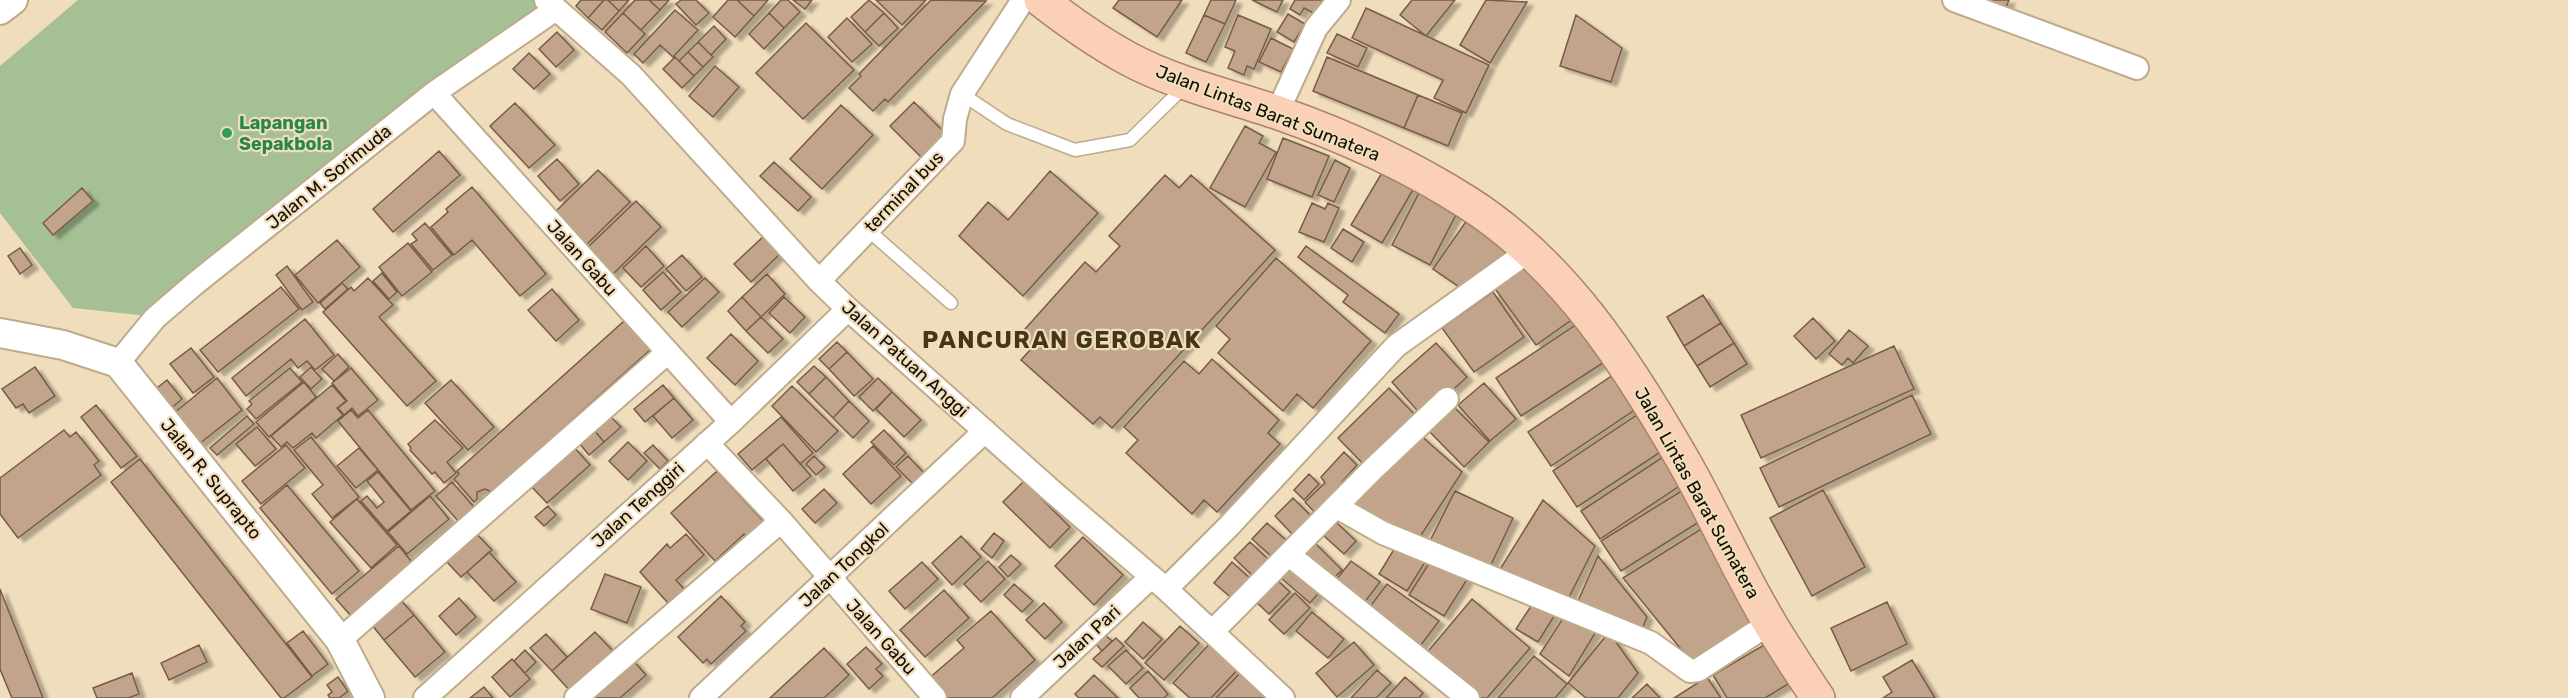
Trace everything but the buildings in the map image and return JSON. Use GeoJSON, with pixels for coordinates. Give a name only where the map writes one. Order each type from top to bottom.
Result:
{"type":"FeatureCollection","features":[{"type":"Feature","properties":{"kind":"highway","name":"Jalan Lintas Barat Sumatera"},"geometry":{"type":"LineString","coordinates":[[1041,0],[1073,24],[1128,59],[1188,83],[1277,112],[1388,159],[1468,203],[1530,250],[1564,285],[1612,345],[1684,461],[1770,623],[1818,698]]}},
{"type":"Feature","properties":{"kind":"street"},"geometry":{"type":"LineString","coordinates":[[0,10],[13,0]]}},
{"type":"Feature","properties":{"kind":"street","name":"terminal bus"},"geometry":{"type":"LineString","coordinates":[[819,281],[953,141],[955,119],[962,94],[1023,0]]}},
{"type":"Feature","properties":{"kind":"street"},"geometry":{"type":"LineString","coordinates":[[1277,112],[1316,28],[1339,0]]}},
{"type":"Feature","properties":{"kind":"street"},"geometry":{"type":"LineString","coordinates":[[1954,0],[2137,68]]}},
{"type":"Feature","properties":{"kind":"street","name":"Jalan M. Sorimuda"},"geometry":{"type":"LineString","coordinates":[[118,363],[154,318],[434,93],[551,5]]}},
{"type":"Feature","properties":{"kind":"street","name":"Jalan Patuan Anggi"},"geometry":{"type":"LineString","coordinates":[[551,5],[631,75],[819,281],[848,309],[1213,631],[1283,698]]}},
{"type":"Feature","properties":{"kind":"street","name":"Jalan Gabu"},"geometry":{"type":"LineString","coordinates":[[434,93],[731,422]]}},
{"type":"Feature","properties":{"kind":"street","name":"Jalan Pari"},"geometry":{"type":"LineString","coordinates":[[1022,698],[1229,526],[1396,346],[1530,250]]}},
{"type":"Feature","properties":{"kind":"street","name":"Jalan Tenggiri"},"geometry":{"type":"LineString","coordinates":[[425,698],[731,422],[848,309]]}},
{"type":"Feature","properties":{"kind":"street"},"geometry":{"type":"LineString","coordinates":[[0,333],[63,345],[118,363]]}},
{"type":"Feature","properties":{"kind":"street"},"geometry":{"type":"LineString","coordinates":[[340,640],[668,352]]}},
{"type":"Feature","properties":{"kind":"street","name":"Jalan R. Suprapto"},"geometry":{"type":"LineString","coordinates":[[118,363],[340,640],[370,698]]}},
{"type":"Feature","properties":{"kind":"street"},"geometry":{"type":"LineString","coordinates":[[1213,631],[1371,471],[1447,399]]}},
{"type":"Feature","properties":{"kind":"street","name":"Jalan Tongkol"},"geometry":{"type":"LineString","coordinates":[[701,698],[985,431]]}},
{"type":"Feature","properties":{"kind":"street","name":"Jalan Gabu"},"geometry":{"type":"LineString","coordinates":[[707,443],[781,521],[829,579],[935,698]]}},
{"type":"Feature","properties":{"kind":"street"},"geometry":{"type":"LineString","coordinates":[[1337,507],[1383,533],[1652,643],[1690,671],[1698,670],[1770,623]]}},
{"type":"Feature","properties":{"kind":"street"},"geometry":{"type":"LineString","coordinates":[[576,698],[781,521]]}},
{"type":"Feature","properties":{"kind":"street"},"geometry":{"type":"LineString","coordinates":[[1289,555],[1468,698]]}},
{"type":"Feature","properties":{"kind":"lane"},"geometry":{"type":"LineString","coordinates":[[962,94],[1007,124],[1075,150],[1130,141],[1188,83]]}},
{"type":"Feature","properties":{"kind":"lane"},"geometry":{"type":"LineString","coordinates":[[868,230],[951,303]]}},
{"type":"Feature","properties":{"kind":"green space","name":"Lapangan Sepakbola"},"geometry":{"type":"Polygon","coordinates":[[[78,0],[546,0],[556,9],[158,317],[73,308],[0,213],[0,66],[78,0]]]}},
{"type":"Feature","properties":{"kind":"place","name":"Lapangan Sepakbola"},"geometry":{"type":"Point","coordinates":[227,133]}},
{"type":"Feature","properties":{"kind":"district","name":"PANCURAN GEROBAK"},"geometry":{"type":"Point","coordinates":[1062,340]}}]}
